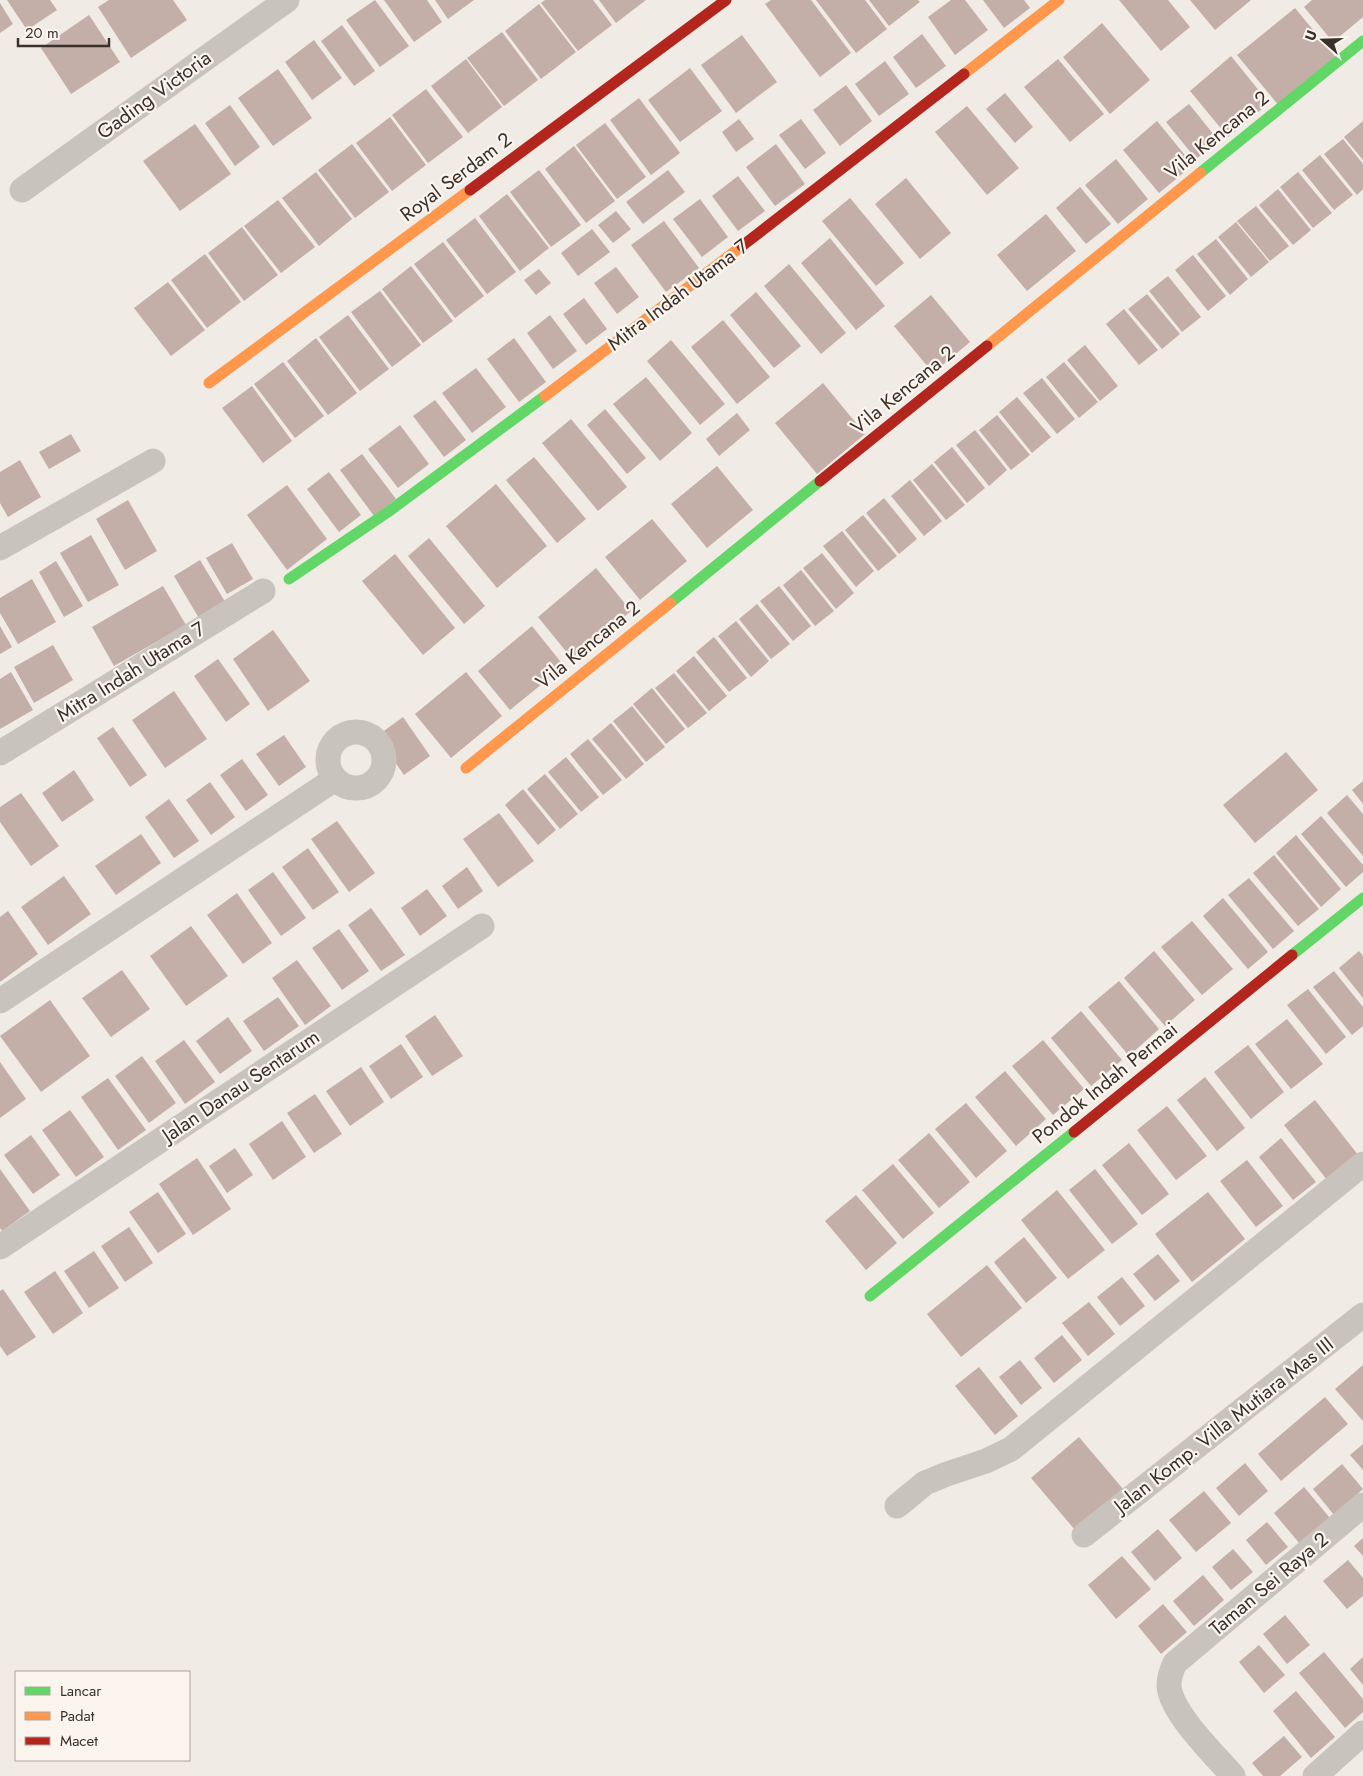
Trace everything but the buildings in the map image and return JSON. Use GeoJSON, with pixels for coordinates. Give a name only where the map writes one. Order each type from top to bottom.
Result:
{"type":"FeatureCollection","features":[{"type":"Feature","properties":{"kind":"street","name":"Gading Victoria"},"geometry":{"type":"LineString","coordinates":[[22,190],[286,0]]}},
{"type":"Feature","properties":{"kind":"street","name":"Royal Serdam 2"},"geometry":{"type":"LineString","coordinates":[[209,383],[726,0]]}},
{"type":"Feature","properties":{"kind":"street","name":"Mitra Indah Utama 7"},"geometry":{"type":"LineString","coordinates":[[289,579],[403,501],[650,318],[1059,0]]}},
{"type":"Feature","properties":{"kind":"street","name":"Vila Kencana 2"},"geometry":{"type":"LineString","coordinates":[[466,768],[1363,41]]}},
{"type":"Feature","properties":{"kind":"street"},"geometry":{"type":"LineString","coordinates":[[0,548],[153,461]]}},
{"type":"Feature","properties":{"kind":"street","name":"Mitra Indah Utama 7"},"geometry":{"type":"LineString","coordinates":[[0,753],[263,591]]}},
{"type":"Feature","properties":{"kind":"street"},"geometry":{"type":"LineString","coordinates":[[0,1001],[335,779]]}},
{"type":"Feature","properties":{"kind":"street","name":"Pondok Indah Permai"},"geometry":{"type":"LineString","coordinates":[[870,1296],[1363,898]]}},
{"type":"Feature","properties":{"kind":"street","name":"Jalan Danau Sentarum"},"geometry":{"type":"LineString","coordinates":[[0,1247],[482,926]]}},
{"type":"Feature","properties":{"kind":"street"},"geometry":{"type":"LineString","coordinates":[[897,1506],[925,1483],[986,1461],[1011,1449],[1363,1164]]}},
{"type":"Feature","properties":{"kind":"street","name":"Jalan Komp. Villa Mutiara Mas III"},"geometry":{"type":"LineString","coordinates":[[1084,1535],[1363,1315]]}},
{"type":"Feature","properties":{"kind":"street","name":"Taman Sei Raya 2"},"geometry":{"type":"LineString","coordinates":[[1234,1776],[1181,1716],[1169,1688],[1170,1675],[1175,1664],[1363,1506]]}},
{"type":"Feature","properties":{"kind":"street"},"geometry":{"type":"LineString","coordinates":[[1314,1776],[1363,1733]]}},
{"type":"Feature","properties":{"kind":"traffic: fast"},"geometry":{"type":"LineString","coordinates":[[1200,173],[1363,41]]}},
{"type":"Feature","properties":{"kind":"traffic: fast"},"geometry":{"type":"LineString","coordinates":[[289,579],[388,512],[545,396]]}},
{"type":"Feature","properties":{"kind":"traffic: fast"},"geometry":{"type":"LineString","coordinates":[[670,603],[820,481]]}},
{"type":"Feature","properties":{"kind":"traffic: fast"},"geometry":{"type":"LineString","coordinates":[[1292,955],[1363,898]]}},
{"type":"Feature","properties":{"kind":"traffic: fast"},"geometry":{"type":"LineString","coordinates":[[870,1296],[1074,1132]]}},
{"type":"Feature","properties":{"kind":"traffic: slow"},"geometry":{"type":"LineString","coordinates":[[964,74],[1059,0]]}},
{"type":"Feature","properties":{"kind":"traffic: slow"},"geometry":{"type":"LineString","coordinates":[[987,346],[1200,173]]}},
{"type":"Feature","properties":{"kind":"traffic: slow"},"geometry":{"type":"LineString","coordinates":[[209,383],[470,190]]}},
{"type":"Feature","properties":{"kind":"traffic: slow"},"geometry":{"type":"LineString","coordinates":[[545,396],[742,246]]}},
{"type":"Feature","properties":{"kind":"traffic: slow"},"geometry":{"type":"LineString","coordinates":[[466,768],[670,603]]}},
{"type":"Feature","properties":{"kind":"traffic: jam"},"geometry":{"type":"LineString","coordinates":[[470,190],[726,0]]}},
{"type":"Feature","properties":{"kind":"traffic: jam"},"geometry":{"type":"LineString","coordinates":[[742,246],[964,74]]}},
{"type":"Feature","properties":{"kind":"traffic: jam"},"geometry":{"type":"LineString","coordinates":[[820,481],[987,346]]}},
{"type":"Feature","properties":{"kind":"traffic: jam"},"geometry":{"type":"LineString","coordinates":[[1074,1132],[1292,955]]}}]}
